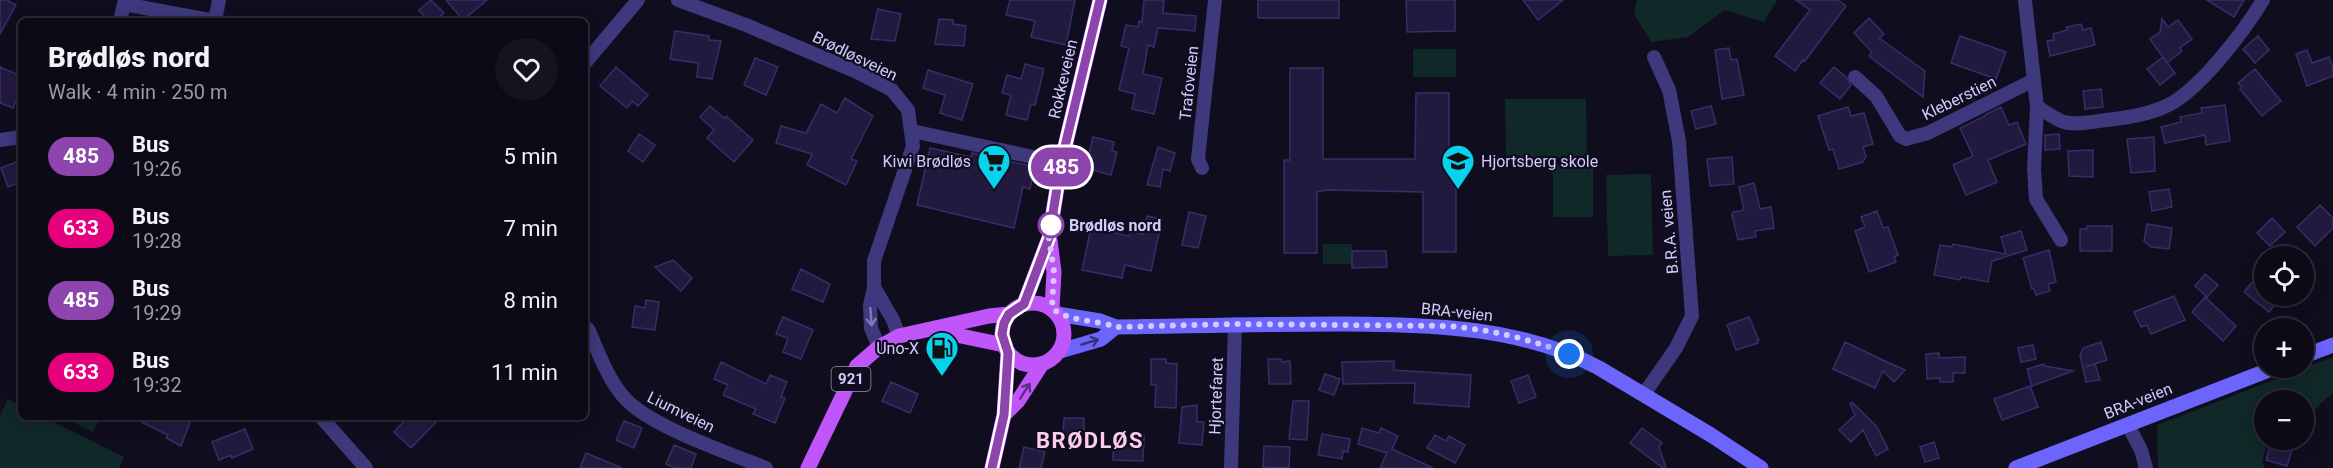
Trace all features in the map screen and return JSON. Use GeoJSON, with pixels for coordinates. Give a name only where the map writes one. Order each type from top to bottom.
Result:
{"type":"FeatureCollection","features":[{"type":"Feature","properties":{"kind":"main road","name":"Rokkeveien"},"geometry":{"type":"LineString","coordinates":[[1024,304],[1049,238],[1061,163],[1100,0]]}},
{"type":"Feature","properties":{"kind":"main road","name":"Rokkeveien"},"geometry":{"type":"LineString","coordinates":[[1049,238],[1054,272],[1054,311]]}},
{"type":"Feature","properties":{"kind":"main road"},"geometry":{"type":"LineString","coordinates":[[992,468],[1004,415],[1006,349],[1002,334],[1004,323],[1009,314],[1024,304],[1043,304],[1054,311],[1064,325],[1065,339],[1060,351],[1052,359],[1042,364],[1030,365],[1018,361],[1006,349]]}},
{"type":"Feature","properties":{"kind":"main road","name":"BRA-veien"},"geometry":{"type":"LineString","coordinates":[[1054,311],[1100,321],[1116,327],[1235,324],[1431,325],[1467,328],[1531,341],[1585,360],[1644,394],[1761,468]]}},
{"type":"Feature","properties":{"kind":"main road","name":"921"},"geometry":{"type":"LineString","coordinates":[[808,468],[857,366],[879,347],[899,336],[988,316],[1009,314]]}},
{"type":"Feature","properties":{"kind":"main road","name":"BRA-veien"},"geometry":{"type":"LineString","coordinates":[[1060,351],[1101,339],[1116,327]]}},
{"type":"Feature","properties":{"kind":"main road","name":"921"},"geometry":{"type":"LineString","coordinates":[[931,330],[1006,349]]}},
{"type":"Feature","properties":{"kind":"main road"},"geometry":{"type":"LineString","coordinates":[[2314,352],[2333,345]]}},
{"type":"Feature","properties":{"kind":"main road"},"geometry":{"type":"LineString","coordinates":[[1004,415],[1018,401],[1042,364]]}},
{"type":"Feature","properties":{"kind":"main road","name":"BRA-veien"},"geometry":{"type":"LineString","coordinates":[[2016,468],[2254,376]]}},
{"type":"Feature","properties":{"kind":"street"},"geometry":{"type":"LineString","coordinates":[[216,18],[219,0]]}},
{"type":"Feature","properties":{"kind":"street"},"geometry":{"type":"LineString","coordinates":[[588,59],[638,0]]}},
{"type":"Feature","properties":{"kind":"street","name":"Brødløsveien"},"geometry":{"type":"LineString","coordinates":[[678,0],[784,40],[857,72],[892,90],[908,110],[913,146],[874,261],[874,287],[870,305],[872,328],[879,347]]}},
{"type":"Feature","properties":{"kind":"street","name":"Trafoveien"},"geometry":{"type":"LineString","coordinates":[[1202,168],[1198,159],[1215,0]]}},
{"type":"Feature","properties":{"kind":"street"},"geometry":{"type":"LineString","coordinates":[[2026,0],[2037,107],[2034,169],[2037,199],[2061,240]]}},
{"type":"Feature","properties":{"kind":"street"},"geometry":{"type":"LineString","coordinates":[[2037,107],[2062,122],[2091,122],[2128,118],[2166,107],[2199,81],[2253,17],[2263,0]]}},
{"type":"Feature","properties":{"kind":"street"},"geometry":{"type":"LineString","coordinates":[[121,18],[125,2],[201,18]]}},
{"type":"Feature","properties":{"kind":"street","name":"B.R.A. veien"},"geometry":{"type":"LineString","coordinates":[[1644,394],[1676,348],[1692,316],[1679,141],[1669,90],[1654,57]]}},
{"type":"Feature","properties":{"kind":"street","name":"Kleberstien"},"geometry":{"type":"LineString","coordinates":[[1855,76],[1876,96],[1900,136],[1906,139],[1928,133],[2034,80]]}},
{"type":"Feature","properties":{"kind":"street"},"geometry":{"type":"LineString","coordinates":[[912,131],[1061,163]]}},
{"type":"Feature","properties":{"kind":"street"},"geometry":{"type":"LineString","coordinates":[[0,140],[18,137]]}},
{"type":"Feature","properties":{"kind":"street"},"geometry":{"type":"LineString","coordinates":[[874,287],[893,320],[899,336]]}},
{"type":"Feature","properties":{"kind":"street","name":"Hjortefaret"},"geometry":{"type":"LineString","coordinates":[[1231,468],[1235,324]]}},
{"type":"Feature","properties":{"kind":"street","name":"Liumveien"},"geometry":{"type":"LineString","coordinates":[[588,329],[610,376],[621,394],[633,407],[681,433],[766,468]]}},
{"type":"Feature","properties":{"kind":"street"},"geometry":{"type":"LineString","coordinates":[[324,420],[366,468]]}},
{"type":"Feature","properties":{"kind":"street"},"geometry":{"type":"LineString","coordinates":[[2128,424],[2141,450],[2146,468]]}},
{"type":"Feature","properties":{"kind":"green space"},"geometry":{"type":"Polygon","coordinates":[[[1637,0],[1777,0],[1764,22],[1725,10],[1688,37],[1651,42],[1634,14],[1637,0]]]}},
{"type":"Feature","properties":{"kind":"green space"},"geometry":{"type":"Polygon","coordinates":[[[1413,49],[1456,49],[1456,77],[1413,77],[1413,49]]]}},
{"type":"Feature","properties":{"kind":"green space"},"geometry":{"type":"Polygon","coordinates":[[[1505,99],[1586,99],[1587,157],[1506,158],[1505,99]]]}},
{"type":"Feature","properties":{"kind":"green space"},"geometry":{"type":"Polygon","coordinates":[[[1553,165],[1593,165],[1593,217],[1553,217],[1553,165]]]}},
{"type":"Feature","properties":{"kind":"green space"},"geometry":{"type":"Polygon","coordinates":[[[1651,174],[1653,255],[1608,256],[1606,175],[1651,174]]]}},
{"type":"Feature","properties":{"kind":"green space"},"geometry":{"type":"Polygon","coordinates":[[[1323,244],[1352,244],[1352,264],[1323,264],[1323,244]]]}},
{"type":"Feature","properties":{"kind":"green space"},"geometry":{"type":"Polygon","coordinates":[[[2333,357],[2333,394],[2322,402],[2314,412],[2314,390],[2254,390],[2254,450],[2265,450],[2262,462],[2265,468],[2158,468],[2157,425],[2279,378],[2314,378],[2314,364],[2333,357]]]}},
{"type":"Feature","properties":{"kind":"green space"},"geometry":{"type":"Polygon","coordinates":[[[8,399],[18,404],[18,420],[49,420],[124,457],[119,468],[0,468],[0,415],[8,399]]]}},
{"type":"Feature","properties":{"kind":"green space"},"geometry":{"type":"Polygon","coordinates":[[[76,420],[99,420],[93,432],[75,423],[76,420]]]}},
{"type":"Feature","properties":{"kind":"building"},"geometry":{"type":"Polygon","coordinates":[[[0,0],[7,0],[16,5],[0,34],[0,0]]]}},
{"type":"Feature","properties":{"kind":"building"},"geometry":{"type":"Polygon","coordinates":[[[431,0],[444,13],[438,18],[426,18],[419,10],[431,0]]]}},
{"type":"Feature","properties":{"kind":"building"},"geometry":{"type":"Polygon","coordinates":[[[446,0],[487,0],[465,18],[461,18],[446,0]]]}},
{"type":"Feature","properties":{"kind":"building"},"geometry":{"type":"Polygon","coordinates":[[[1010,0],[1075,0],[1066,45],[1031,37],[1035,21],[1006,15],[1010,0]]]}},
{"type":"Feature","properties":{"kind":"building"},"geometry":{"type":"Polygon","coordinates":[[[1144,0],[1164,0],[1163,13],[1196,16],[1195,31],[1158,28],[1154,47],[1148,45],[1143,74],[1162,78],[1154,114],[1132,109],[1135,94],[1119,90],[1129,48],[1121,46],[1126,25],[1138,27],[1139,21],[1142,22],[1144,0]]]}},
{"type":"Feature","properties":{"kind":"building"},"geometry":{"type":"Polygon","coordinates":[[[1258,0],[1339,0],[1339,18],[1258,18],[1258,0]]]}},
{"type":"Feature","properties":{"kind":"building"},"geometry":{"type":"Polygon","coordinates":[[[1406,0],[1455,0],[1455,31],[1407,32],[1406,0]]]}},
{"type":"Feature","properties":{"kind":"building"},"geometry":{"type":"Polygon","coordinates":[[[1523,0],[1563,0],[1538,20],[1523,0]]]}},
{"type":"Feature","properties":{"kind":"building"},"geometry":{"type":"Polygon","coordinates":[[[1796,0],[1838,0],[1846,6],[1795,71],[1775,56],[1810,10],[1796,0]]]}},
{"type":"Feature","properties":{"kind":"building"},"geometry":{"type":"Polygon","coordinates":[[[2207,0],[2244,0],[2234,17],[2207,0]]]}},
{"type":"Feature","properties":{"kind":"building"},"geometry":{"type":"Polygon","coordinates":[[[878,9],[901,14],[895,41],[871,39],[878,9]]]}},
{"type":"Feature","properties":{"kind":"building"},"geometry":{"type":"Polygon","coordinates":[[[1869,18],[1884,34],[1879,38],[1925,71],[1923,97],[1869,56],[1872,52],[1854,33],[1869,18]]]}},
{"type":"Feature","properties":{"kind":"building"},"geometry":{"type":"Polygon","coordinates":[[[939,19],[953,20],[953,24],[966,26],[964,46],[935,44],[939,19]]]}},
{"type":"Feature","properties":{"kind":"building"},"geometry":{"type":"Polygon","coordinates":[[[2162,19],[2168,27],[2178,20],[2192,39],[2180,48],[2182,51],[2167,63],[2150,39],[2160,32],[2162,19]]]}},
{"type":"Feature","properties":{"kind":"building"},"geometry":{"type":"Polygon","coordinates":[[[2081,24],[2083,30],[2091,28],[2095,45],[2050,56],[2047,41],[2054,40],[2053,34],[2067,30],[2066,27],[2081,24]]]}},
{"type":"Feature","properties":{"kind":"building"},"geometry":{"type":"Polygon","coordinates":[[[675,31],[709,36],[709,40],[721,41],[712,79],[697,77],[698,63],[670,59],[675,31]]]}},
{"type":"Feature","properties":{"kind":"building"},"geometry":{"type":"Polygon","coordinates":[[[1960,36],[2006,52],[1996,79],[1951,63],[1960,36]]]}},
{"type":"Feature","properties":{"kind":"building"},"geometry":{"type":"Polygon","coordinates":[[[2258,36],[2269,50],[2255,63],[2243,49],[2258,36]]]}},
{"type":"Feature","properties":{"kind":"building"},"geometry":{"type":"Polygon","coordinates":[[[1729,48],[1731,60],[1737,59],[1744,95],[1722,99],[1715,50],[1729,48]]]}},
{"type":"Feature","properties":{"kind":"building"},"geometry":{"type":"Polygon","coordinates":[[[2307,50],[2312,63],[2329,57],[2333,76],[2307,86],[2296,54],[2307,50]]]}},
{"type":"Feature","properties":{"kind":"building"},"geometry":{"type":"Polygon","coordinates":[[[2163,57],[2175,73],[2160,85],[2147,69],[2163,57]]]}},
{"type":"Feature","properties":{"kind":"building"},"geometry":{"type":"Polygon","coordinates":[[[755,58],[778,67],[766,95],[744,85],[755,58]]]}},
{"type":"Feature","properties":{"kind":"building"},"geometry":{"type":"Polygon","coordinates":[[[1025,64],[1044,69],[1035,105],[1031,104],[1027,120],[1006,115],[1011,95],[1002,93],[1007,75],[1021,79],[1025,64]]]}},
{"type":"Feature","properties":{"kind":"building"},"geometry":{"type":"Polygon","coordinates":[[[0,67],[18,75],[18,96],[13,108],[0,103],[0,67]]]}},
{"type":"Feature","properties":{"kind":"building"},"geometry":{"type":"Polygon","coordinates":[[[616,67],[648,95],[638,106],[632,101],[627,108],[600,86],[616,67]]]}},
{"type":"Feature","properties":{"kind":"building"},"geometry":{"type":"Polygon","coordinates":[[[1834,67],[1846,77],[1851,85],[1840,99],[1820,83],[1834,67]]]}},
{"type":"Feature","properties":{"kind":"building"},"geometry":{"type":"Polygon","coordinates":[[[1290,68],[1323,68],[1323,159],[1415,159],[1416,93],[1449,93],[1449,161],[1456,161],[1456,252],[1423,252],[1423,192],[1326,190],[1317,192],[1317,253],[1284,253],[1284,160],[1290,160],[1290,68]]]}},
{"type":"Feature","properties":{"kind":"building"},"geometry":{"type":"Polygon","coordinates":[[[2255,69],[2281,101],[2262,116],[2240,89],[2242,87],[2238,83],[2255,69]]]}},
{"type":"Feature","properties":{"kind":"building"},"geometry":{"type":"Polygon","coordinates":[[[928,70],[973,84],[962,120],[940,113],[945,95],[923,88],[928,70]]]}},
{"type":"Feature","properties":{"kind":"building"},"geometry":{"type":"Polygon","coordinates":[[[2101,89],[2103,107],[2085,109],[2083,91],[2101,89]]]}},
{"type":"Feature","properties":{"kind":"building"},"geometry":{"type":"Polygon","coordinates":[[[845,98],[873,116],[851,159],[857,161],[846,185],[807,165],[812,154],[776,143],[781,126],[806,133],[821,104],[837,113],[845,98]]]}},
{"type":"Feature","properties":{"kind":"building"},"geometry":{"type":"Polygon","coordinates":[[[2225,105],[2230,141],[2206,145],[2205,135],[2165,143],[2161,127],[2181,122],[2180,117],[2202,113],[2201,108],[2225,105]]]}},
{"type":"Feature","properties":{"kind":"building"},"geometry":{"type":"Polygon","coordinates":[[[710,106],[724,118],[726,116],[753,140],[734,162],[707,138],[714,130],[700,117],[710,106]]]}},
{"type":"Feature","properties":{"kind":"building"},"geometry":{"type":"Polygon","coordinates":[[[1711,106],[1716,124],[1696,129],[1691,111],[1711,106]]]}},
{"type":"Feature","properties":{"kind":"building"},"geometry":{"type":"Polygon","coordinates":[[[1848,107],[1851,116],[1864,113],[1873,144],[1863,147],[1866,156],[1863,162],[1839,169],[1833,149],[1829,150],[1818,116],[1848,107]]]}},
{"type":"Feature","properties":{"kind":"building"},"geometry":{"type":"Polygon","coordinates":[[[2001,107],[2009,125],[2017,122],[2026,144],[1988,160],[1997,182],[1966,195],[1953,165],[1973,156],[1960,128],[2001,107]]]}},
{"type":"Feature","properties":{"kind":"building"},"geometry":{"type":"Polygon","coordinates":[[[639,134],[655,145],[643,162],[628,151],[639,134]]]}},
{"type":"Feature","properties":{"kind":"building"},"geometry":{"type":"Polygon","coordinates":[[[2059,134],[2060,149],[2045,150],[2045,135],[2059,134]]]}},
{"type":"Feature","properties":{"kind":"building"},"geometry":{"type":"Polygon","coordinates":[[[1093,137],[1114,142],[1112,151],[1117,152],[1111,175],[1088,169],[1086,166],[1093,137]]]}},
{"type":"Feature","properties":{"kind":"building"},"geometry":{"type":"Polygon","coordinates":[[[2154,137],[2155,171],[2131,173],[2127,139],[2154,137]]]}},
{"type":"Feature","properties":{"kind":"building"},"geometry":{"type":"Polygon","coordinates":[[[1158,147],[1175,153],[1170,171],[1163,169],[1160,187],[1147,185],[1158,147]]]}},
{"type":"Feature","properties":{"kind":"building"},"geometry":{"type":"Polygon","coordinates":[[[930,148],[971,157],[972,153],[1035,167],[1030,189],[1023,187],[1014,228],[917,205],[930,148]]]}},
{"type":"Feature","properties":{"kind":"building"},"geometry":{"type":"Polygon","coordinates":[[[2093,150],[2093,177],[2069,176],[2068,151],[2093,150]]]}},
{"type":"Feature","properties":{"kind":"building"},"geometry":{"type":"Polygon","coordinates":[[[1732,157],[1734,184],[1710,186],[1707,159],[1732,157]]]}},
{"type":"Feature","properties":{"kind":"building"},"geometry":{"type":"Polygon","coordinates":[[[18,161],[18,183],[8,187],[1,168],[18,161]]]}},
{"type":"Feature","properties":{"kind":"building"},"geometry":{"type":"Polygon","coordinates":[[[1754,183],[1760,209],[1771,207],[1774,228],[1755,231],[1756,237],[1738,240],[1732,215],[1733,212],[1744,210],[1739,187],[1754,183]]]}},
{"type":"Feature","properties":{"kind":"building"},"geometry":{"type":"Polygon","coordinates":[[[2169,189],[2172,207],[2152,211],[2149,192],[2169,189]]]}},
{"type":"Feature","properties":{"kind":"building"},"geometry":{"type":"Polygon","coordinates":[[[2320,205],[2333,218],[2333,228],[2315,246],[2297,227],[2320,205]]]}},
{"type":"Feature","properties":{"kind":"building"},"geometry":{"type":"Polygon","coordinates":[[[1877,211],[1883,228],[1888,227],[1898,255],[1894,257],[1896,262],[1869,272],[1855,231],[1865,227],[1861,217],[1877,211]]]}},
{"type":"Feature","properties":{"kind":"building"},"geometry":{"type":"Polygon","coordinates":[[[1189,212],[1206,216],[1198,248],[1182,245],[1189,212]]]}},
{"type":"Feature","properties":{"kind":"building"},"geometry":{"type":"Polygon","coordinates":[[[1147,216],[1162,219],[1151,271],[1125,265],[1122,278],[1082,270],[1091,228],[1129,236],[1131,231],[1143,234],[1147,216]]]}},
{"type":"Feature","properties":{"kind":"building"},"geometry":{"type":"Polygon","coordinates":[[[2272,218],[2285,232],[2270,246],[2257,233],[2272,218]]]}},
{"type":"Feature","properties":{"kind":"building"},"geometry":{"type":"Polygon","coordinates":[[[2147,224],[2172,228],[2169,249],[2151,247],[2144,241],[2147,224]]]}},
{"type":"Feature","properties":{"kind":"building"},"geometry":{"type":"Polygon","coordinates":[[[2087,226],[2112,226],[2112,251],[2080,251],[2080,229],[2087,229],[2087,226]]]}},
{"type":"Feature","properties":{"kind":"building"},"geometry":{"type":"Polygon","coordinates":[[[2021,231],[2027,250],[1992,261],[1988,282],[1934,275],[1940,245],[1952,247],[1953,244],[2006,254],[2001,237],[2021,231]]]}},
{"type":"Feature","properties":{"kind":"building"},"geometry":{"type":"Polygon","coordinates":[[[2049,250],[2056,282],[2048,284],[2050,291],[2036,295],[2023,258],[2049,250]]]}},
{"type":"Feature","properties":{"kind":"building"},"geometry":{"type":"Polygon","coordinates":[[[1352,251],[1386,251],[1387,267],[1352,268],[1352,251]]]}},
{"type":"Feature","properties":{"kind":"building"},"geometry":{"type":"Polygon","coordinates":[[[673,260],[692,278],[681,291],[655,267],[673,260]]]}},
{"type":"Feature","properties":{"kind":"building"},"geometry":{"type":"Polygon","coordinates":[[[801,269],[830,284],[823,302],[792,289],[801,269]]]}},
{"type":"Feature","properties":{"kind":"building"},"geometry":{"type":"Polygon","coordinates":[[[2205,274],[2218,285],[2207,297],[2195,286],[2205,274]]]}},
{"type":"Feature","properties":{"kind":"building"},"geometry":{"type":"Polygon","coordinates":[[[2254,280],[2254,300],[2244,292],[2254,280]]]}},
{"type":"Feature","properties":{"kind":"building"},"geometry":{"type":"Polygon","coordinates":[[[2174,296],[2185,320],[2151,334],[2147,325],[2141,327],[2134,312],[2174,296]]]}},
{"type":"Feature","properties":{"kind":"building"},"geometry":{"type":"Polygon","coordinates":[[[2205,297],[2236,326],[2223,341],[2192,312],[2205,297]]]}},
{"type":"Feature","properties":{"kind":"building"},"geometry":{"type":"Polygon","coordinates":[[[646,300],[659,302],[655,330],[632,327],[635,306],[645,308],[646,300]]]}},
{"type":"Feature","properties":{"kind":"building"},"geometry":{"type":"Polygon","coordinates":[[[2262,306],[2274,306],[2269,312],[2262,306]]]}},
{"type":"Feature","properties":{"kind":"building"},"geometry":{"type":"Polygon","coordinates":[[[783,317],[813,330],[801,359],[783,352],[788,338],[776,334],[783,317]]]}},
{"type":"Feature","properties":{"kind":"building"},"geometry":{"type":"Polygon","coordinates":[[[1749,317],[1759,340],[1757,340],[1758,343],[1736,350],[1727,325],[1749,317]]]}},
{"type":"Feature","properties":{"kind":"building"},"geometry":{"type":"Polygon","coordinates":[[[1845,342],[1905,370],[1894,382],[1883,371],[1875,388],[1833,369],[1845,342]]]}},
{"type":"Feature","properties":{"kind":"building"},"geometry":{"type":"Polygon","coordinates":[[[2101,342],[2107,360],[2085,367],[2095,364],[2100,380],[2086,382],[2080,355],[2083,348],[2101,342]]]}},
{"type":"Feature","properties":{"kind":"building"},"geometry":{"type":"Polygon","coordinates":[[[2033,345],[2036,359],[2021,362],[2018,348],[2033,345]]]}},
{"type":"Feature","properties":{"kind":"building"},"geometry":{"type":"Polygon","coordinates":[[[1939,353],[1939,358],[1965,357],[1965,373],[1953,373],[1953,382],[1940,382],[1940,378],[1927,379],[1926,354],[1939,353]]]}},
{"type":"Feature","properties":{"kind":"building"},"geometry":{"type":"Polygon","coordinates":[[[1151,359],[1166,359],[1166,363],[1177,364],[1176,408],[1155,407],[1156,385],[1151,385],[1151,359]]]}},
{"type":"Feature","properties":{"kind":"building"},"geometry":{"type":"Polygon","coordinates":[[[1268,359],[1290,361],[1291,384],[1269,384],[1268,359]]]}},
{"type":"Feature","properties":{"kind":"building"},"geometry":{"type":"Polygon","coordinates":[[[1394,361],[1394,370],[1471,375],[1469,407],[1414,403],[1415,383],[1343,384],[1342,362],[1394,361]]]}},
{"type":"Feature","properties":{"kind":"building"},"geometry":{"type":"Polygon","coordinates":[[[721,362],[766,384],[770,375],[787,382],[781,397],[785,398],[775,423],[753,414],[756,409],[723,395],[728,385],[714,379],[721,362]]]}},
{"type":"Feature","properties":{"kind":"building"},"geometry":{"type":"Polygon","coordinates":[[[2044,364],[2073,371],[2032,386],[2027,369],[2044,364]]]}},
{"type":"Feature","properties":{"kind":"building"},"geometry":{"type":"Polygon","coordinates":[[[1325,374],[1340,379],[1334,395],[1319,390],[1325,374]]]}},
{"type":"Feature","properties":{"kind":"building"},"geometry":{"type":"Polygon","coordinates":[[[1528,375],[1536,397],[1519,403],[1511,381],[1528,375]]]}},
{"type":"Feature","properties":{"kind":"building"},"geometry":{"type":"Polygon","coordinates":[[[891,382],[918,394],[910,413],[882,401],[891,382]]]}},
{"type":"Feature","properties":{"kind":"building"},"geometry":{"type":"Polygon","coordinates":[[[2030,386],[2038,407],[2002,420],[1994,399],[2030,386]]]}},
{"type":"Feature","properties":{"kind":"building"},"geometry":{"type":"Polygon","coordinates":[[[1293,401],[1309,401],[1307,440],[1289,439],[1293,401]]]}},
{"type":"Feature","properties":{"kind":"building"},"geometry":{"type":"Polygon","coordinates":[[[1852,402],[1877,427],[1888,449],[1876,456],[1863,430],[1851,442],[1839,430],[1855,415],[1850,404],[1852,402]]]}},
{"type":"Feature","properties":{"kind":"building"},"geometry":{"type":"Polygon","coordinates":[[[1197,405],[1197,422],[1204,422],[1202,445],[1179,443],[1182,407],[1197,405]]]}},
{"type":"Feature","properties":{"kind":"building"},"geometry":{"type":"Polygon","coordinates":[[[1064,418],[1084,418],[1084,438],[1063,438],[1064,418]]]}},
{"type":"Feature","properties":{"kind":"building"},"geometry":{"type":"Polygon","coordinates":[[[137,420],[191,420],[181,446],[166,438],[168,435],[137,420]]]}},
{"type":"Feature","properties":{"kind":"building"},"geometry":{"type":"Polygon","coordinates":[[[405,420],[438,420],[411,448],[394,432],[405,420]]]}},
{"type":"Feature","properties":{"kind":"building"},"geometry":{"type":"Polygon","coordinates":[[[624,421],[642,428],[634,448],[616,440],[624,421]]]}},
{"type":"Feature","properties":{"kind":"building"},"geometry":{"type":"Polygon","coordinates":[[[1362,428],[1379,433],[1381,428],[1398,436],[1392,449],[1433,468],[1380,468],[1387,453],[1358,444],[1362,428]]]}},
{"type":"Feature","properties":{"kind":"building"},"geometry":{"type":"Polygon","coordinates":[[[1642,428],[1662,443],[1659,447],[1666,468],[1630,443],[1642,428]]]}},
{"type":"Feature","properties":{"kind":"building"},"geometry":{"type":"Polygon","coordinates":[[[245,429],[253,449],[232,458],[231,455],[219,460],[212,442],[245,429]]]}},
{"type":"Feature","properties":{"kind":"building"},"geometry":{"type":"Polygon","coordinates":[[[1322,434],[1350,439],[1348,452],[1343,451],[1342,459],[1318,455],[1322,434]]]}},
{"type":"Feature","properties":{"kind":"building"},"geometry":{"type":"Polygon","coordinates":[[[1114,435],[1144,436],[1143,461],[1113,460],[1114,435]]]}},
{"type":"Feature","properties":{"kind":"building"},"geometry":{"type":"Polygon","coordinates":[[[1435,435],[1446,441],[1449,436],[1465,445],[1455,463],[1427,448],[1435,435]]]}},
{"type":"Feature","properties":{"kind":"building"},"geometry":{"type":"Polygon","coordinates":[[[1934,442],[1939,458],[1925,462],[1920,447],[1934,442]]]}},
{"type":"Feature","properties":{"kind":"building"},"geometry":{"type":"Polygon","coordinates":[[[674,445],[696,454],[691,468],[674,468],[666,464],[674,445]]]}},
{"type":"Feature","properties":{"kind":"building"},"geometry":{"type":"Polygon","coordinates":[[[1264,446],[1290,447],[1289,468],[1263,467],[1264,446]]]}},
{"type":"Feature","properties":{"kind":"building"},"geometry":{"type":"Polygon","coordinates":[[[1024,447],[1045,452],[1041,468],[1019,468],[1024,447]]]}},
{"type":"Feature","properties":{"kind":"building"},"geometry":{"type":"Polygon","coordinates":[[[2269,450],[2292,450],[2287,466],[2266,460],[2269,450]]]}},
{"type":"Feature","properties":{"kind":"building"},"geometry":{"type":"Polygon","coordinates":[[[586,453],[622,468],[580,468],[586,453]]]}},
{"type":"Feature","properties":{"kind":"bus line","name":"485"},"geometry":{"type":"LineString","coordinates":[[992,468],[1004,415],[1008,353],[1002,334],[1004,323],[1009,314],[1024,304],[1049,238],[1061,163],[1100,0]]}},
{"type":"Feature","properties":{"kind":"place","name":"Kiwi Brødløs"},"geometry":{"type":"Point","coordinates":[994,190]}},
{"type":"Feature","properties":{"kind":"place","name":"Hjortsberg skole"},"geometry":{"type":"Point","coordinates":[1458,190]}},
{"type":"Feature","properties":{"kind":"place","name":"Brødløs nord"},"geometry":{"type":"Point","coordinates":[1051,225]}},
{"type":"Feature","properties":{"kind":"place","name":"Uno-X"},"geometry":{"type":"Point","coordinates":[942,377]}},
{"type":"Feature","properties":{"kind":"district","name":"BRØDLØS"},"geometry":{"type":"Point","coordinates":[1090,440]}},
{"type":"Feature","properties":{"kind":"route"},"geometry":{"type":"LineString","coordinates":[[1051,225],[1052,221],[1049,238],[1054,272],[1052,308],[1058,314],[1074,318],[1100,321],[1116,327],[1235,324],[1446,326],[1531,341],[1569,354]]}}]}
